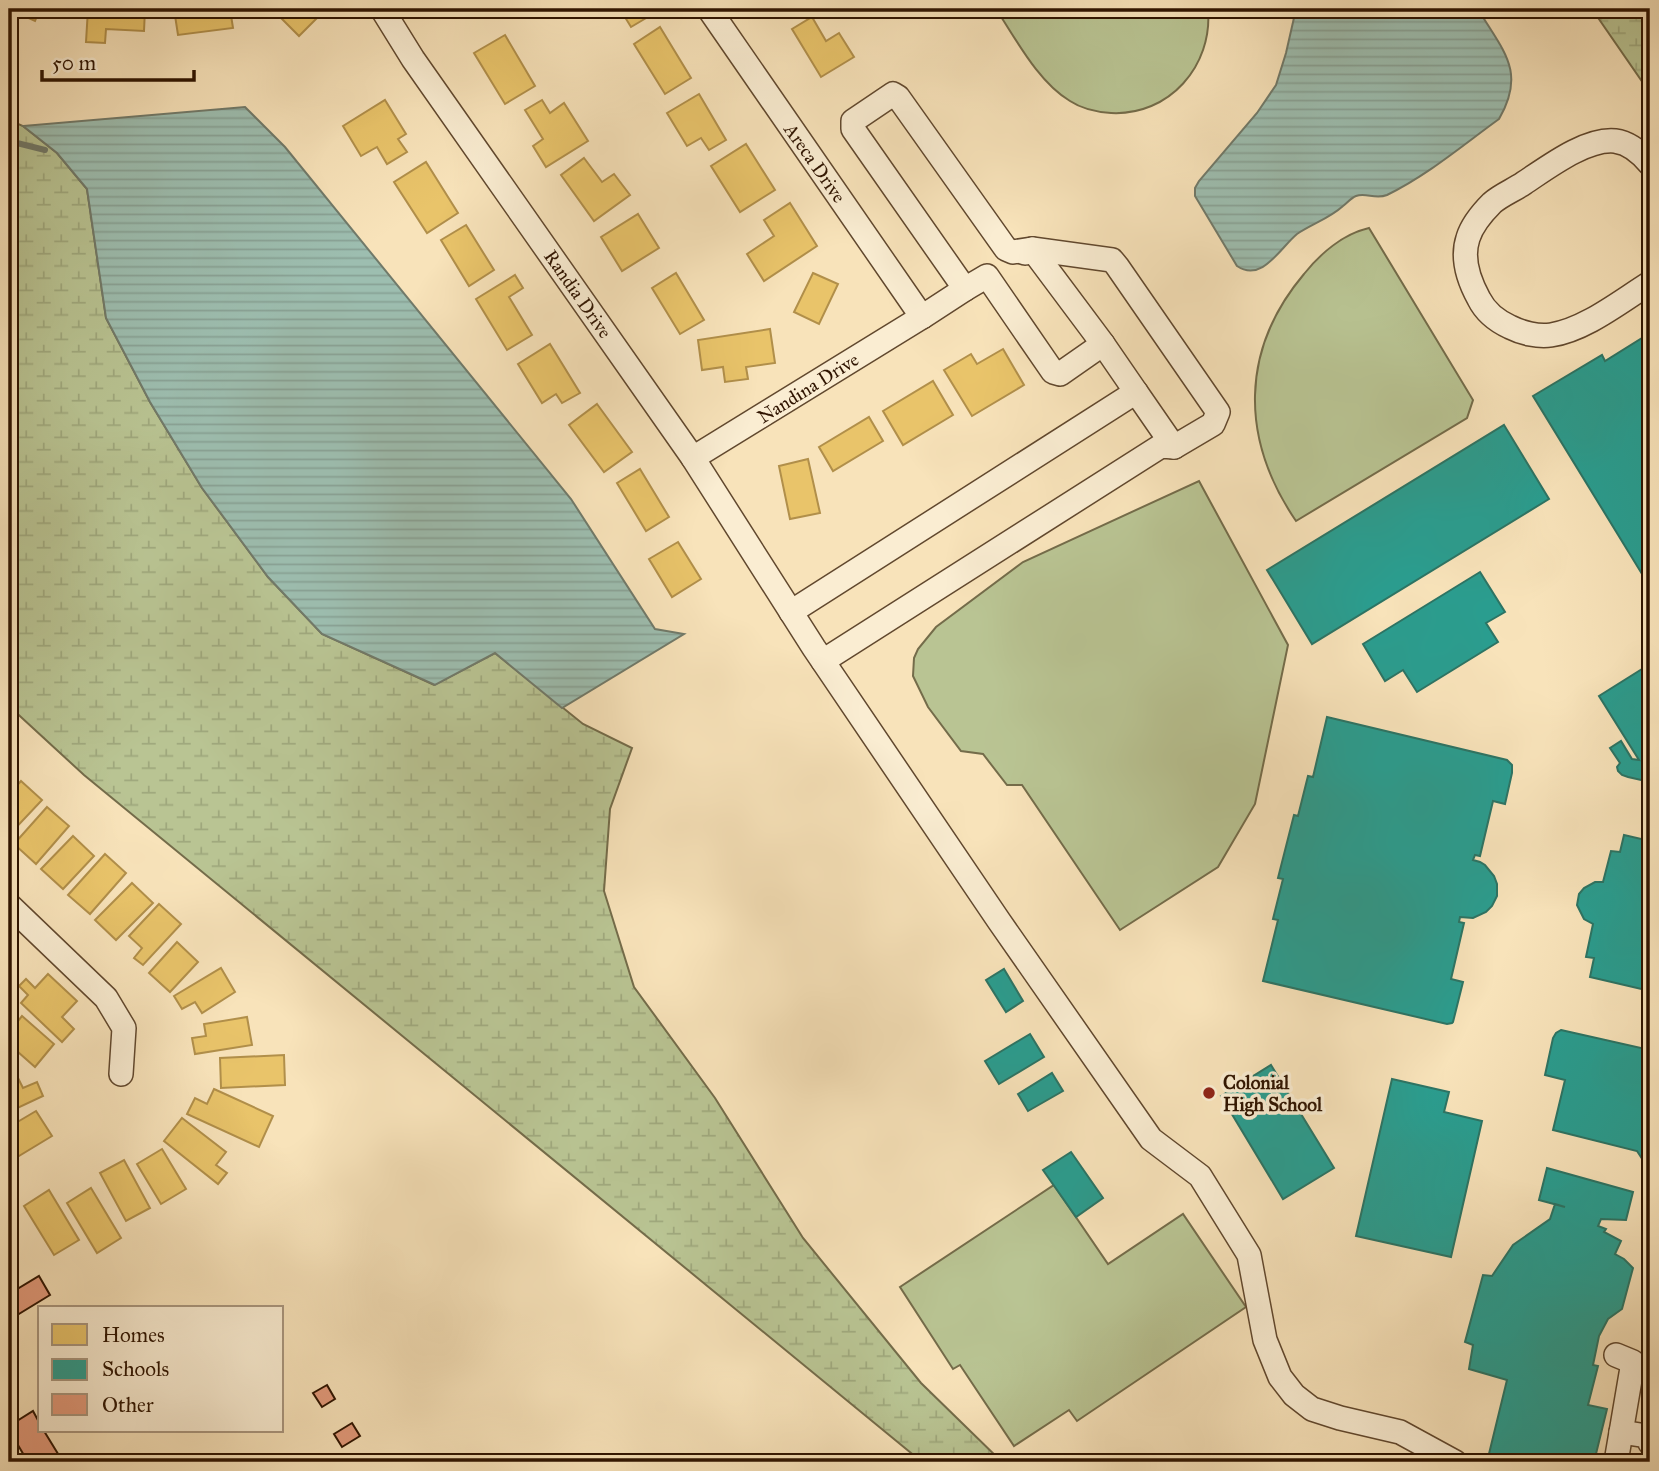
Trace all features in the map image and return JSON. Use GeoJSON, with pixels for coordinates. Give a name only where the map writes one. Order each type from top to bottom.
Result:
{"type":"FeatureCollection","features":[{"type":"Feature","properties":{"kind":"street","name":"Randia Drive"},"geometry":{"type":"LineString","coordinates":[[382,9],[413,59],[693,458],[823,661],[1150,1139],[1200,1176],[1249,1255],[1265,1340],[1280,1377],[1294,1395],[1312,1409],[1401,1432],[1455,1462]]}},
{"type":"Feature","properties":{"kind":"street","name":"Areca Drive"},"geometry":{"type":"LineString","coordinates":[[709,9],[922,317]]}},
{"type":"Feature","properties":{"kind":"street"},"geometry":{"type":"LineString","coordinates":[[823,661],[1161,446],[1174,447],[1213,424],[1217,412],[1117,265],[1112,260],[1032,249],[1013,252],[1006,249],[898,97],[893,94],[853,121],[853,129],[965,289]]}},
{"type":"Feature","properties":{"kind":"street"},"geometry":{"type":"LineString","coordinates":[[1650,164],[1637,149],[1615,141],[1592,144],[1569,155],[1493,202],[1477,220],[1468,239],[1465,262],[1472,288],[1483,308],[1498,322],[1520,332],[1549,336],[1574,329],[1650,283]]}},
{"type":"Feature","properties":{"kind":"street","name":"Nandina Drive"},"geometry":{"type":"LineString","coordinates":[[693,458],[1032,249]]}},
{"type":"Feature","properties":{"kind":"street"},"geometry":{"type":"LineString","coordinates":[[1032,249],[1103,344],[1174,447]]}},
{"type":"Feature","properties":{"kind":"street"},"geometry":{"type":"LineString","coordinates":[[987,276],[1053,372],[1060,374],[1103,344]]}},
{"type":"Feature","properties":{"kind":"street"},"geometry":{"type":"LineString","coordinates":[[791,612],[1136,392]]}},
{"type":"Feature","properties":{"kind":"street"},"geometry":{"type":"LineString","coordinates":[[9,905],[106,998],[124,1028],[121,1074]]}},
{"type":"Feature","properties":{"kind":"street"},"geometry":{"type":"LineString","coordinates":[[1616,1355],[1633,1362],[1616,1462]]}},
{"type":"Feature","properties":{"kind":"street"},"geometry":{"type":"LineString","coordinates":[[1621,1432],[1647,1436],[1650,1443]]}},
{"type":"Feature","properties":{"kind":"green space"},"geometry":{"type":"Polygon","coordinates":[[[996,9],[1208,9],[1208,30],[1195,68],[1183,84],[1151,106],[1132,112],[1105,113],[1089,110],[1058,93],[1028,59],[996,9]]]}},
{"type":"Feature","properties":{"kind":"green space"},"geometry":{"type":"Polygon","coordinates":[[[1592,9],[1650,9],[1650,93],[1592,9]]]}},
{"type":"Feature","properties":{"kind":"green space"},"geometry":{"type":"Polygon","coordinates":[[[9,120],[23,126],[57,153],[87,189],[106,318],[150,402],[202,488],[268,577],[322,634],[434,685],[495,653],[583,724],[632,748],[610,809],[604,891],[634,987],[715,1098],[803,1238],[921,1383],[1002,1462],[922,1462],[84,775],[9,706],[9,120]]]}},
{"type":"Feature","properties":{"kind":"green space"},"geometry":{"type":"Polygon","coordinates":[[[1369,228],[1473,400],[1467,418],[1296,521],[1278,490],[1265,458],[1257,427],[1255,395],[1259,364],[1268,333],[1283,303],[1304,274],[1333,246],[1350,235],[1369,228]]]}},
{"type":"Feature","properties":{"kind":"green space"},"geometry":{"type":"Polygon","coordinates":[[[1199,481],[1288,645],[1255,804],[1218,867],[1120,930],[1022,785],[1007,785],[983,754],[961,751],[928,707],[913,676],[914,658],[936,627],[1023,562],[1199,481]]]}},
{"type":"Feature","properties":{"kind":"green space"},"geometry":{"type":"Polygon","coordinates":[[[1054,1185],[1108,1264],[1183,1214],[1246,1307],[1077,1421],[1069,1410],[1014,1446],[960,1365],[953,1369],[900,1287],[1054,1185]]]}},
{"type":"Feature","properties":{"kind":"shaded area"},"geometry":{"type":"Polygon","coordinates":[[[1296,9],[1478,9],[1503,49],[1511,74],[1511,87],[1499,119],[1431,169],[1387,195],[1354,197],[1332,214],[1297,234],[1270,262],[1255,270],[1246,270],[1237,266],[1195,196],[1195,188],[1257,113],[1276,85],[1296,9]]]}},
{"type":"Feature","properties":{"kind":"shaded area"},"geometry":{"type":"Polygon","coordinates":[[[245,107],[285,147],[571,499],[655,629],[684,634],[562,708],[495,653],[435,685],[322,634],[268,577],[202,488],[150,402],[106,318],[87,189],[57,153],[23,126],[245,107]]]}},
{"type":"Feature","properties":{"kind":"building: Homes"},"geometry":{"type":"Polygon","coordinates":[[[9,9],[40,9],[35,21],[9,9]]]}},
{"type":"Feature","properties":{"kind":"building: Homes"},"geometry":{"type":"Polygon","coordinates":[[[88,9],[145,9],[144,31],[106,29],[105,43],[86,42],[88,9]]]}},
{"type":"Feature","properties":{"kind":"building: Homes"},"geometry":{"type":"Polygon","coordinates":[[[174,9],[230,9],[233,28],[178,35],[174,9]]]}},
{"type":"Feature","properties":{"kind":"building: Homes"},"geometry":{"type":"Polygon","coordinates":[[[272,9],[324,9],[325,10],[299,36],[272,9]]]}},
{"type":"Feature","properties":{"kind":"building: Homes"},"geometry":{"type":"Polygon","coordinates":[[[620,9],[650,9],[653,14],[631,27],[620,9]]]}},
{"type":"Feature","properties":{"kind":"building: Homes"},"geometry":{"type":"Polygon","coordinates":[[[812,17],[826,41],[839,33],[854,57],[821,77],[792,29],[812,17]]]}},
{"type":"Feature","properties":{"kind":"building: Homes"},"geometry":{"type":"Polygon","coordinates":[[[660,27],[691,78],[665,94],[634,44],[660,27]]]}},
{"type":"Feature","properties":{"kind":"building: Homes"},"geometry":{"type":"Polygon","coordinates":[[[505,35],[535,86],[505,104],[474,53],[505,35]]]}},
{"type":"Feature","properties":{"kind":"building: Homes"},"geometry":{"type":"Polygon","coordinates":[[[699,94],[726,140],[709,150],[701,138],[687,146],[667,113],[699,94]]]}},
{"type":"Feature","properties":{"kind":"building: Homes"},"geometry":{"type":"Polygon","coordinates":[[[385,100],[406,134],[398,139],[407,152],[387,164],[377,147],[361,156],[343,126],[385,100]]]}},
{"type":"Feature","properties":{"kind":"building: Homes"},"geometry":{"type":"Polygon","coordinates":[[[542,100],[550,113],[564,103],[588,141],[546,167],[533,146],[543,139],[525,110],[542,100]]]}},
{"type":"Feature","properties":{"kind":"building: Homes"},"geometry":{"type":"Polygon","coordinates":[[[746,144],[775,190],[740,212],[711,166],[746,144]]]}},
{"type":"Feature","properties":{"kind":"building: Homes"},"geometry":{"type":"Polygon","coordinates":[[[584,158],[602,182],[614,174],[630,195],[594,221],[561,175],[584,158]]]}},
{"type":"Feature","properties":{"kind":"building: Homes"},"geometry":{"type":"Polygon","coordinates":[[[426,162],[458,213],[427,233],[394,182],[426,162]]]}},
{"type":"Feature","properties":{"kind":"building: Homes"},"geometry":{"type":"Polygon","coordinates":[[[790,203],[817,246],[764,281],[747,254],[774,236],[764,220],[790,203]]]}},
{"type":"Feature","properties":{"kind":"building: Homes"},"geometry":{"type":"Polygon","coordinates":[[[638,214],[659,248],[622,271],[601,237],[638,214]]]}},
{"type":"Feature","properties":{"kind":"building: Homes"},"geometry":{"type":"Polygon","coordinates":[[[466,225],[494,270],[469,286],[441,240],[466,225]]]}},
{"type":"Feature","properties":{"kind":"building: Homes"},"geometry":{"type":"Polygon","coordinates":[[[676,273],[704,320],[680,334],[652,288],[676,273]]]}},
{"type":"Feature","properties":{"kind":"building: Homes"},"geometry":{"type":"Polygon","coordinates":[[[813,273],[838,284],[819,324],[794,312],[813,273]]]}},
{"type":"Feature","properties":{"kind":"building: Homes"},"geometry":{"type":"Polygon","coordinates":[[[515,275],[523,288],[509,297],[532,335],[507,350],[476,299],[515,275]]]}},
{"type":"Feature","properties":{"kind":"building: Homes"},"geometry":{"type":"Polygon","coordinates":[[[770,329],[775,363],[746,367],[748,379],[725,382],[723,367],[702,370],[698,340],[770,329]]]}},
{"type":"Feature","properties":{"kind":"building: Homes"},"geometry":{"type":"Polygon","coordinates":[[[550,344],[580,393],[562,403],[556,394],[542,403],[518,364],[550,344]]]}},
{"type":"Feature","properties":{"kind":"building: Homes"},"geometry":{"type":"Polygon","coordinates":[[[1003,349],[1024,385],[972,416],[944,370],[971,354],[977,364],[1003,349]]]}},
{"type":"Feature","properties":{"kind":"building: Homes"},"geometry":{"type":"Polygon","coordinates":[[[933,381],[953,415],[903,445],[883,411],[933,381]]]}},
{"type":"Feature","properties":{"kind":"building: Homes"},"geometry":{"type":"Polygon","coordinates":[[[597,404],[632,452],[604,472],[569,425],[597,404]]]}},
{"type":"Feature","properties":{"kind":"building: Homes"},"geometry":{"type":"Polygon","coordinates":[[[869,417],[883,441],[833,471],[819,447],[869,417]]]}},
{"type":"Feature","properties":{"kind":"building: Homes"},"geometry":{"type":"Polygon","coordinates":[[[808,459],[820,513],[790,519],[779,466],[808,459]]]}},
{"type":"Feature","properties":{"kind":"building: Homes"},"geometry":{"type":"Polygon","coordinates":[[[640,469],[669,517],[646,531],[617,483],[640,469]]]}},
{"type":"Feature","properties":{"kind":"building: Homes"},"geometry":{"type":"Polygon","coordinates":[[[678,542],[701,579],[672,597],[649,559],[678,542]]]}},
{"type":"Feature","properties":{"kind":"building: Homes"},"geometry":{"type":"Polygon","coordinates":[[[21,781],[42,800],[9,835],[9,794],[21,781]]]}},
{"type":"Feature","properties":{"kind":"building: Homes"},"geometry":{"type":"Polygon","coordinates":[[[47,807],[69,826],[36,864],[14,844],[47,807]]]}},
{"type":"Feature","properties":{"kind":"building: Homes"},"geometry":{"type":"Polygon","coordinates":[[[73,836],[94,856],[63,889],[41,869],[73,836]]]}},
{"type":"Feature","properties":{"kind":"building: Homes"},"geometry":{"type":"Polygon","coordinates":[[[105,854],[126,873],[90,914],[68,895],[105,854]]]}},
{"type":"Feature","properties":{"kind":"building: Homes"},"geometry":{"type":"Polygon","coordinates":[[[132,883],[153,903],[116,940],[95,920],[132,883]]]}},
{"type":"Feature","properties":{"kind":"building: Homes"},"geometry":{"type":"Polygon","coordinates":[[[159,904],[181,924],[143,965],[134,958],[142,948],[129,936],[159,904]]]}},
{"type":"Feature","properties":{"kind":"building: Homes"},"geometry":{"type":"Polygon","coordinates":[[[177,942],[198,962],[170,992],[149,973],[177,942]]]}},
{"type":"Feature","properties":{"kind":"building: Homes"},"geometry":{"type":"Polygon","coordinates":[[[221,968],[235,992],[202,1013],[195,1002],[182,1009],[174,996],[221,968]]]}},
{"type":"Feature","properties":{"kind":"building: Homes"},"geometry":{"type":"Polygon","coordinates":[[[48,974],[77,1001],[62,1017],[74,1029],[62,1042],[21,1003],[28,995],[19,986],[26,979],[35,988],[48,974]]]}},
{"type":"Feature","properties":{"kind":"building: Homes"},"geometry":{"type":"Polygon","coordinates":[[[22,1016],[54,1044],[35,1067],[9,1044],[9,1032],[22,1016]]]}},
{"type":"Feature","properties":{"kind":"building: Homes"},"geometry":{"type":"Polygon","coordinates":[[[247,1017],[252,1045],[195,1054],[192,1038],[206,1036],[204,1024],[247,1017]]]}},
{"type":"Feature","properties":{"kind":"building: Homes"},"geometry":{"type":"Polygon","coordinates":[[[284,1055],[285,1085],[221,1088],[220,1058],[284,1055]]]}},
{"type":"Feature","properties":{"kind":"building: Homes"},"geometry":{"type":"Polygon","coordinates":[[[15,1072],[23,1088],[37,1082],[43,1096],[9,1112],[9,1075],[15,1072]]]}},
{"type":"Feature","properties":{"kind":"building: Homes"},"geometry":{"type":"Polygon","coordinates":[[[214,1089],[273,1116],[259,1147],[187,1114],[195,1098],[207,1104],[214,1089]]]}},
{"type":"Feature","properties":{"kind":"building: Homes"},"geometry":{"type":"Polygon","coordinates":[[[36,1111],[52,1136],[9,1162],[9,1127],[36,1111]]]}},
{"type":"Feature","properties":{"kind":"building: Homes"},"geometry":{"type":"Polygon","coordinates":[[[182,1118],[226,1152],[216,1165],[227,1173],[218,1184],[164,1141],[182,1118]]]}},
{"type":"Feature","properties":{"kind":"building: Homes"},"geometry":{"type":"Polygon","coordinates":[[[162,1149],[186,1189],[161,1204],[137,1164],[162,1149]]]}},
{"type":"Feature","properties":{"kind":"building: Homes"},"geometry":{"type":"Polygon","coordinates":[[[124,1160],[150,1208],[126,1221],[100,1173],[124,1160]]]}},
{"type":"Feature","properties":{"kind":"building: Homes"},"geometry":{"type":"Polygon","coordinates":[[[91,1188],[121,1238],[97,1253],[67,1203],[91,1188]]]}},
{"type":"Feature","properties":{"kind":"building: Homes"},"geometry":{"type":"Polygon","coordinates":[[[49,1190],[79,1240],[54,1255],[24,1206],[49,1190]]]}},
{"type":"Feature","properties":{"kind":"building: Schools"},"geometry":{"type":"Polygon","coordinates":[[[1650,333],[1650,587],[1533,396],[1602,355],[1605,361],[1650,333]]]}},
{"type":"Feature","properties":{"kind":"building: Schools"},"geometry":{"type":"Polygon","coordinates":[[[1504,425],[1549,499],[1312,644],[1267,570],[1504,425]]]}},
{"type":"Feature","properties":{"kind":"building: Schools"},"geometry":{"type":"Polygon","coordinates":[[[1480,572],[1505,612],[1486,623],[1498,642],[1417,692],[1403,670],[1385,681],[1363,644],[1480,572]]]}},
{"type":"Feature","properties":{"kind":"building: Schools"},"geometry":{"type":"Polygon","coordinates":[[[1650,664],[1650,782],[1622,775],[1618,771],[1620,763],[1610,748],[1621,741],[1632,759],[1639,760],[1599,696],[1650,664]]]}},
{"type":"Feature","properties":{"kind":"building: Schools"},"geometry":{"type":"Polygon","coordinates":[[[1327,717],[1507,760],[1512,765],[1505,804],[1493,801],[1480,856],[1475,855],[1473,860],[1485,865],[1494,876],[1497,896],[1486,912],[1473,918],[1460,917],[1459,922],[1464,923],[1451,979],[1463,982],[1452,1023],[1263,981],[1278,920],[1273,919],[1283,879],[1278,878],[1294,815],[1298,816],[1308,776],[1313,777],[1327,717]]]}},
{"type":"Feature","properties":{"kind":"building: Schools"},"geometry":{"type":"Polygon","coordinates":[[[1624,835],[1650,841],[1650,991],[1590,977],[1594,958],[1586,957],[1593,924],[1584,919],[1577,905],[1579,894],[1584,888],[1595,882],[1603,882],[1611,851],[1620,852],[1624,835]]]}},
{"type":"Feature","properties":{"kind":"building: Schools"},"geometry":{"type":"Polygon","coordinates":[[[1004,969],[1023,1001],[1006,1012],[986,980],[1004,969]]]}},
{"type":"Feature","properties":{"kind":"building: Schools"},"geometry":{"type":"Polygon","coordinates":[[[1561,1030],[1650,1050],[1650,1171],[1637,1151],[1553,1130],[1565,1080],[1545,1075],[1553,1038],[1561,1030]]]}},
{"type":"Feature","properties":{"kind":"building: Schools"},"geometry":{"type":"Polygon","coordinates":[[[1030,1034],[1044,1057],[999,1084],[985,1061],[1030,1034]]]}},
{"type":"Feature","properties":{"kind":"building: Schools"},"geometry":{"type":"Polygon","coordinates":[[[1271,1065],[1334,1168],[1283,1199],[1221,1096],[1271,1065]]]}},
{"type":"Feature","properties":{"kind":"building: Schools"},"geometry":{"type":"Polygon","coordinates":[[[1052,1073],[1063,1091],[1028,1111],[1018,1094],[1052,1073]]]}},
{"type":"Feature","properties":{"kind":"building: Schools"},"geometry":{"type":"Polygon","coordinates":[[[1392,1079],[1449,1092],[1444,1112],[1482,1121],[1451,1257],[1356,1236],[1392,1079]]]}},
{"type":"Feature","properties":{"kind":"building: Schools"},"geometry":{"type":"Polygon","coordinates":[[[1071,1152],[1103,1198],[1076,1217],[1043,1170],[1071,1152]]]}},
{"type":"Feature","properties":{"kind":"building: Schools"},"geometry":{"type":"Polygon","coordinates":[[[1547,1168],[1633,1192],[1626,1220],[1601,1219],[1598,1226],[1621,1241],[1615,1254],[1633,1268],[1622,1309],[1608,1319],[1599,1336],[1593,1365],[1598,1366],[1588,1405],[1607,1409],[1594,1462],[1487,1462],[1507,1380],[1469,1369],[1473,1345],[1465,1342],[1483,1275],[1492,1276],[1513,1245],[1550,1219],[1555,1204],[1539,1200],[1547,1168]]]}},
{"type":"Feature","properties":{"kind":"building: Other"},"geometry":{"type":"Polygon","coordinates":[[[39,1276],[50,1295],[9,1320],[9,1294],[39,1276]]]}},
{"type":"Feature","properties":{"kind":"building: Other"},"geometry":{"type":"Polygon","coordinates":[[[327,1385],[335,1399],[322,1407],[313,1393],[327,1385]]]}},
{"type":"Feature","properties":{"kind":"building: Other"},"geometry":{"type":"Polygon","coordinates":[[[33,1411],[38,1420],[38,1432],[45,1432],[63,1462],[28,1462],[9,1426],[33,1411]]]}},
{"type":"Feature","properties":{"kind":"building: Other"},"geometry":{"type":"Polygon","coordinates":[[[352,1423],[360,1436],[342,1447],[334,1434],[352,1423]]]}},
{"type":"Feature","properties":{"kind":"waterway"},"geometry":{"type":"LineString","coordinates":[[9,141],[45,150]]}},
{"type":"Feature","properties":{"kind":"place","name":"Colonial High School"},"geometry":{"type":"Point","coordinates":[1209,1093]}}]}
